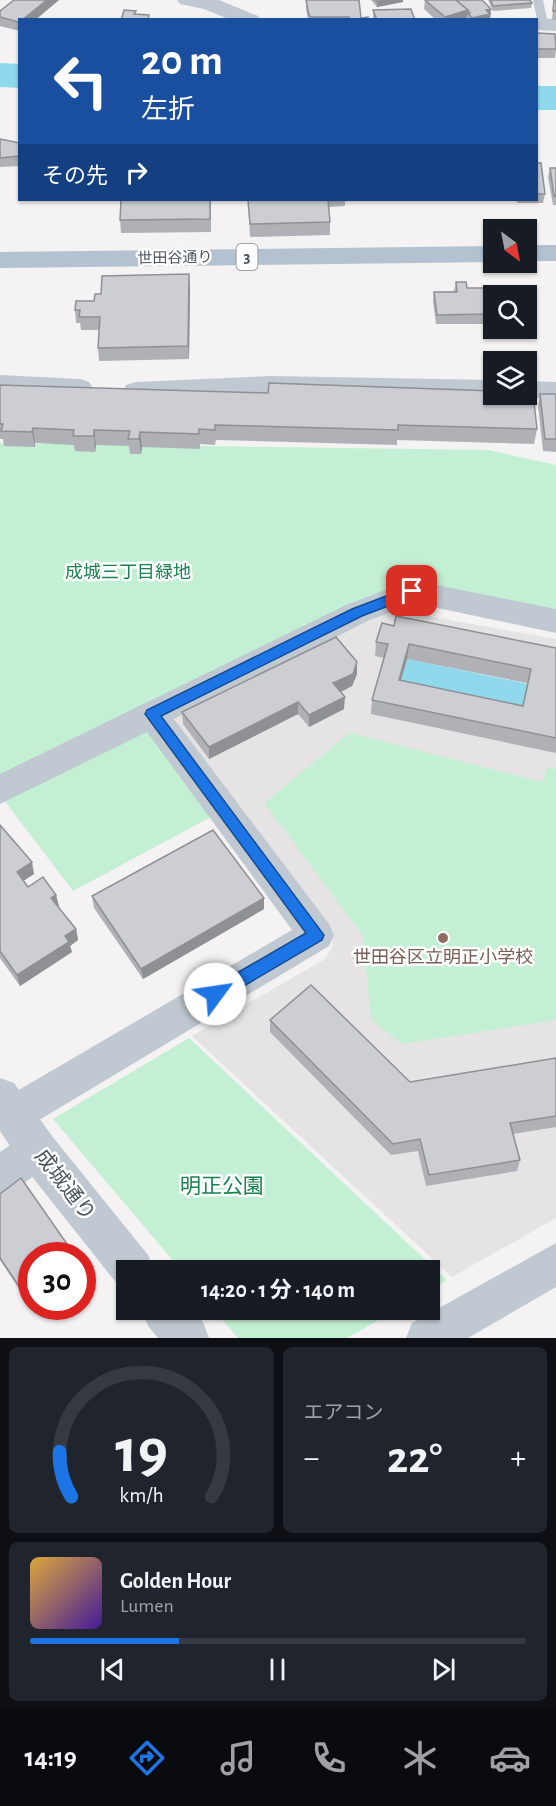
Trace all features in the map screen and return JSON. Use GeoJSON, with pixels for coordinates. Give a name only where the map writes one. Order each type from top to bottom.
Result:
{"type":"FeatureCollection","features":[{"type":"Feature","properties":{"kind":"main road"},"geometry":{"type":"LineString","coordinates":[[537,253],[556,253]]}},
{"type":"Feature","properties":{"kind":"main road","name":"世田谷通り"},"geometry":{"type":"LineString","coordinates":[[0,260],[483,254]]}},
{"type":"Feature","properties":{"kind":"street"},"geometry":{"type":"LineString","coordinates":[[187,0],[243,12]]}},
{"type":"Feature","properties":{"kind":"street"},"geometry":{"type":"LineString","coordinates":[[0,384],[160,391],[270,385],[483,389]]}},
{"type":"Feature","properties":{"kind":"street"},"geometry":{"type":"LineString","coordinates":[[537,390],[556,391]]}},
{"type":"Feature","properties":{"kind":"street"},"geometry":{"type":"LineString","coordinates":[[0,790],[357,613],[412,591],[556,621]]}},
{"type":"Feature","properties":{"kind":"street"},"geometry":{"type":"LineString","coordinates":[[6,1106],[316,935],[152,714]]}},
{"type":"Feature","properties":{"kind":"street","name":"成城通り"},"geometry":{"type":"LineString","coordinates":[[6,1106],[37,1150],[125,1260]]}},
{"type":"Feature","properties":{"kind":"street"},"geometry":{"type":"LineString","coordinates":[[0,1176],[37,1150]]}},
{"type":"Feature","properties":{"kind":"street"},"geometry":{"type":"LineString","coordinates":[[428,1338],[556,1264]]}},
{"type":"Feature","properties":{"kind":"street"},"geometry":{"type":"LineString","coordinates":[[172,1320],[186,1338]]}},
{"type":"Feature","properties":{"kind":"lane"},"geometry":{"type":"LineString","coordinates":[[538,0],[545,25]]}},
{"type":"Feature","properties":{"kind":"shaded area","name":"世田谷区立明正小学校"},"geometry":{"type":"Polygon","coordinates":[[[393,610],[556,639],[556,1218],[452,1277],[440,1266],[440,1260],[434,1260],[192,1036],[325,959],[333,944],[329,931],[167,715],[393,610]]]}},
{"type":"Feature","properties":{"kind":"green space","name":"成城三丁目緑地"},"geometry":{"type":"Polygon","coordinates":[[[0,443],[488,450],[556,465],[556,613],[406,581],[0,775],[0,443]]]}},
{"type":"Feature","properties":{"kind":"green space"},"geometry":{"type":"Polygon","coordinates":[[[152,714],[224,810],[73,891],[0,795],[152,714]]]}},
{"type":"Feature","properties":{"kind":"green space"},"geometry":{"type":"Polygon","coordinates":[[[350,733],[542,782],[547,767],[556,769],[556,1020],[402,1044],[371,1019],[363,936],[264,803],[350,733]]]}},
{"type":"Feature","properties":{"kind":"green space","name":"明正公園"},"geometry":{"type":"Polygon","coordinates":[[[189,1038],[426,1260],[173,1260],[53,1119],[189,1038]]]}},
{"type":"Feature","properties":{"kind":"green space","name":"明正公園"},"geometry":{"type":"Polygon","coordinates":[[[440,1273],[447,1280],[440,1284],[440,1273]]]}},
{"type":"Feature","properties":{"kind":"green space"},"geometry":{"type":"Polygon","coordinates":[[[223,1320],[378,1320],[347,1338],[238,1338],[223,1320]]]}},
{"type":"Feature","properties":{"kind":"water"},"geometry":{"type":"Polygon","coordinates":[[[407,659],[528,684],[520,720],[397,694],[407,659]]]}},
{"type":"Feature","properties":{"kind":"building"},"geometry":{"type":"Polygon","coordinates":[[[14,0],[47,0],[24,18],[18,18],[18,22],[0,17],[0,11],[14,0]]]}},
{"type":"Feature","properties":{"kind":"building"},"geometry":{"type":"Polygon","coordinates":[[[306,0],[359,0],[361,18],[311,17],[306,0]]]}},
{"type":"Feature","properties":{"kind":"building"},"geometry":{"type":"Polygon","coordinates":[[[425,0],[456,0],[468,10],[445,17],[425,0]]]}},
{"type":"Feature","properties":{"kind":"building"},"geometry":{"type":"Polygon","coordinates":[[[456,0],[482,0],[491,9],[486,10],[490,14],[472,18],[468,10],[456,0]]]}},
{"type":"Feature","properties":{"kind":"building"},"geometry":{"type":"Polygon","coordinates":[[[491,0],[530,0],[532,3],[493,6],[491,0]]]}},
{"type":"Feature","properties":{"kind":"building"},"geometry":{"type":"Polygon","coordinates":[[[554,0],[556,0],[556,11],[553,11],[554,0]]]}},
{"type":"Feature","properties":{"kind":"building"},"geometry":{"type":"Polygon","coordinates":[[[411,9],[414,18],[376,18],[373,10],[411,9]]]}},
{"type":"Feature","properties":{"kind":"building"},"geometry":{"type":"Polygon","coordinates":[[[124,10],[136,11],[134,14],[149,15],[148,18],[122,18],[124,10]]]}},
{"type":"Feature","properties":{"kind":"building"},"geometry":{"type":"Polygon","coordinates":[[[538,33],[555,34],[556,49],[538,49],[538,33]]]}},
{"type":"Feature","properties":{"kind":"building"},"geometry":{"type":"Polygon","coordinates":[[[0,139],[18,143],[18,156],[0,158],[0,139]]]}},
{"type":"Feature","properties":{"kind":"building"},"geometry":{"type":"Polygon","coordinates":[[[538,163],[541,163],[545,194],[538,194],[538,163]]]}},
{"type":"Feature","properties":{"kind":"building"},"geometry":{"type":"Polygon","coordinates":[[[550,168],[556,168],[556,196],[554,196],[550,168]]]}},
{"type":"Feature","properties":{"kind":"building"},"geometry":{"type":"Polygon","coordinates":[[[121,201],[210,201],[210,219],[120,220],[121,201]]]}},
{"type":"Feature","properties":{"kind":"building"},"geometry":{"type":"Polygon","coordinates":[[[248,201],[328,201],[330,222],[250,224],[248,201]]]}},
{"type":"Feature","properties":{"kind":"building"},"geometry":{"type":"Polygon","coordinates":[[[189,274],[188,346],[98,348],[100,317],[79,317],[80,310],[75,310],[76,301],[94,301],[95,294],[101,294],[102,276],[189,274]]]}},
{"type":"Feature","properties":{"kind":"building"},"geometry":{"type":"Polygon","coordinates":[[[456,282],[466,282],[467,288],[483,288],[483,314],[437,315],[434,292],[457,292],[456,282]]]}},
{"type":"Feature","properties":{"kind":"building"},"geometry":{"type":"Polygon","coordinates":[[[269,383],[483,391],[483,405],[534,405],[537,429],[398,425],[398,430],[215,425],[215,430],[199,429],[199,434],[140,432],[139,439],[128,439],[130,431],[94,430],[94,436],[73,436],[74,430],[33,428],[32,432],[1,431],[3,424],[0,424],[0,385],[268,393],[269,383]]]}},
{"type":"Feature","properties":{"kind":"building"},"geometry":{"type":"Polygon","coordinates":[[[540,394],[556,394],[556,439],[545,439],[540,394]]]}},
{"type":"Feature","properties":{"kind":"building"},"geometry":{"type":"Polygon","coordinates":[[[396,616],[556,648],[556,738],[372,700],[388,644],[376,642],[382,623],[394,626],[396,616]],[[409,644],[399,680],[523,706],[531,669],[409,644]]]}},
{"type":"Feature","properties":{"kind":"building"},"geometry":{"type":"Polygon","coordinates":[[[336,637],[357,662],[353,674],[333,683],[345,697],[309,715],[298,702],[209,747],[182,712],[336,637]]]}},
{"type":"Feature","properties":{"kind":"building"},"geometry":{"type":"Polygon","coordinates":[[[0,825],[32,862],[17,872],[28,887],[43,877],[56,895],[51,898],[76,929],[65,936],[69,942],[17,975],[0,951],[0,825]]]}},
{"type":"Feature","properties":{"kind":"building"},"geometry":{"type":"Polygon","coordinates":[[[213,830],[264,898],[141,969],[92,896],[213,830]]]}},
{"type":"Feature","properties":{"kind":"building"},"geometry":{"type":"Polygon","coordinates":[[[311,985],[410,1082],[556,1058],[556,1116],[510,1123],[520,1160],[429,1175],[420,1139],[393,1144],[270,1020],[311,985]]]}},
{"type":"Feature","properties":{"kind":"building"},"geometry":{"type":"Polygon","coordinates":[[[21,1178],[66,1242],[18,1242],[18,1285],[0,1258],[0,1194],[21,1178]]]}},
{"type":"Feature","properties":{"kind":"waterway"},"geometry":{"type":"LineString","coordinates":[[0,75],[18,76]]}},
{"type":"Feature","properties":{"kind":"waterway"},"geometry":{"type":"LineString","coordinates":[[538,98],[556,98]]}},
{"type":"Feature","properties":{"kind":"place","name":"世田谷区立明正小学校"},"geometry":{"type":"Point","coordinates":[443,938]}},
{"type":"Feature","properties":{"kind":"route"},"geometry":{"type":"LineString","coordinates":[[215,994],[316,935],[152,714],[357,613],[412,591]]}}]}
